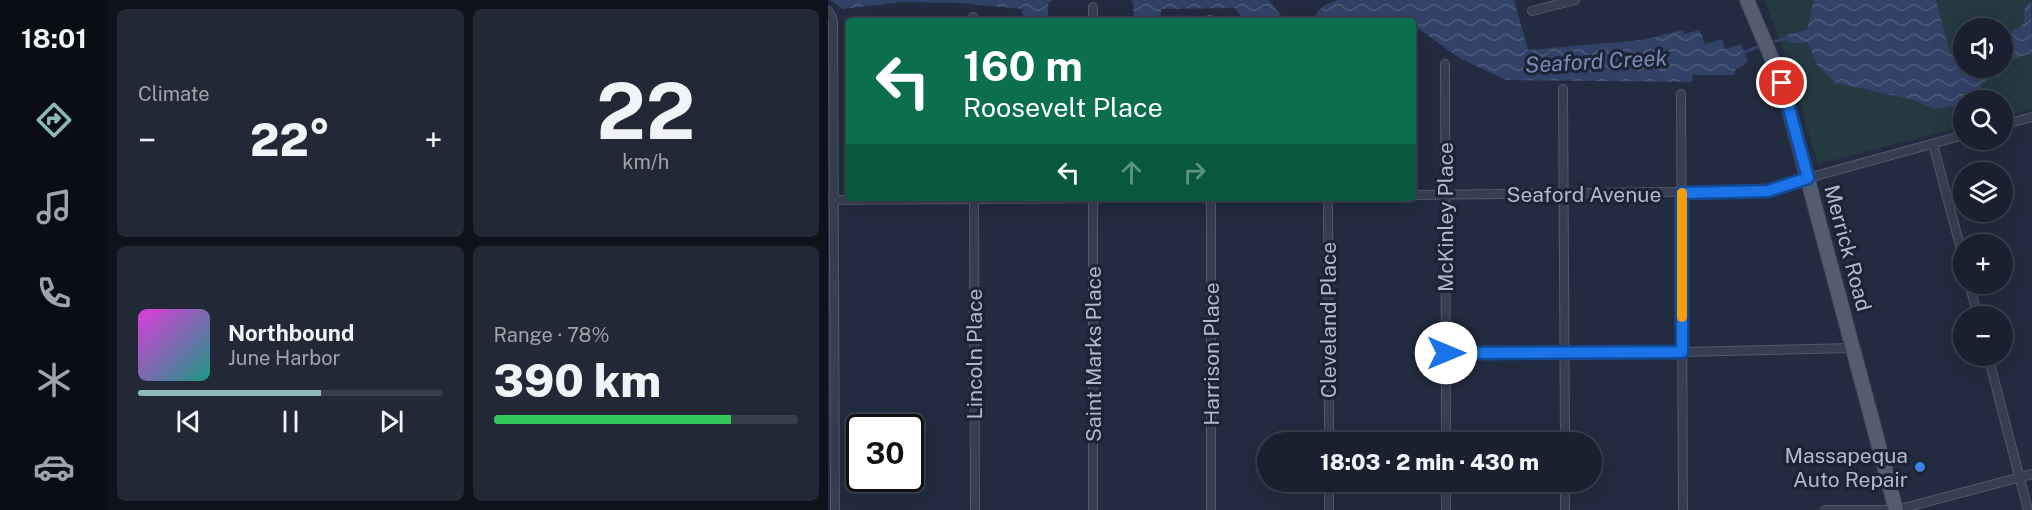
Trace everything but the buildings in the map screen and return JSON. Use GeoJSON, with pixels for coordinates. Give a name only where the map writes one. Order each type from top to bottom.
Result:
{"type":"FeatureCollection","features":[{"type":"Feature","properties":{"kind":"main road","name":"Merrick Road"},"geometry":{"type":"LineString","coordinates":[[1747,0],[1782,83],[1896,510]]}},
{"type":"Feature","properties":{"kind":"street"},"geometry":{"type":"LineString","coordinates":[[1532,11],[1575,0]]}},
{"type":"Feature","properties":{"kind":"street"},"geometry":{"type":"LineString","coordinates":[[1093,7],[1093,18]]}},
{"type":"Feature","properties":{"kind":"street"},"geometry":{"type":"LineString","coordinates":[[829,12],[833,22],[831,200],[835,510]]}},
{"type":"Feature","properties":{"kind":"street","name":"McKinley Place"},"geometry":{"type":"LineString","coordinates":[[1445,64],[1446,432]]}},
{"type":"Feature","properties":{"kind":"street"},"geometry":{"type":"LineString","coordinates":[[1563,89],[1565,432]]}},
{"type":"Feature","properties":{"kind":"street"},"geometry":{"type":"LineString","coordinates":[[1681,94],[1683,510]]}},
{"type":"Feature","properties":{"kind":"street"},"geometry":{"type":"LineString","coordinates":[[2013,122],[2032,117]]}},
{"type":"Feature","properties":{"kind":"street","name":"Seaford Avenue"},"geometry":{"type":"LineString","coordinates":[[1416,195],[1768,191],[1953,138]]}},
{"type":"Feature","properties":{"kind":"street"},"geometry":{"type":"LineString","coordinates":[[1933,144],[1957,234]]}},
{"type":"Feature","properties":{"kind":"street"},"geometry":{"type":"LineString","coordinates":[[831,200],[846,200]]}},
{"type":"Feature","properties":{"kind":"street","name":"Lincoln Place"},"geometry":{"type":"LineString","coordinates":[[974,201],[975,510]]}},
{"type":"Feature","properties":{"kind":"street","name":"Saint Marks Place"},"geometry":{"type":"LineString","coordinates":[[1093,201],[1093,510]]}},
{"type":"Feature","properties":{"kind":"street","name":"Harrison Place"},"geometry":{"type":"LineString","coordinates":[[1210,201],[1211,510]]}},
{"type":"Feature","properties":{"kind":"street","name":"Cleveland Place"},"geometry":{"type":"LineString","coordinates":[[1328,201],[1329,432]]}},
{"type":"Feature","properties":{"kind":"street"},"geometry":{"type":"LineString","coordinates":[[1446,353],[1682,352],[1853,348]]}},
{"type":"Feature","properties":{"kind":"street"},"geometry":{"type":"LineString","coordinates":[[1991,366],[2028,510]]}},
{"type":"Feature","properties":{"kind":"street"},"geometry":{"type":"LineString","coordinates":[[1825,510],[1896,510],[2032,474]]}},
{"type":"Feature","properties":{"kind":"street"},"geometry":{"type":"LineString","coordinates":[[1329,492],[1329,510]]}},
{"type":"Feature","properties":{"kind":"street"},"geometry":{"type":"LineString","coordinates":[[1446,492],[1446,510]]}},
{"type":"Feature","properties":{"kind":"street"},"geometry":{"type":"LineString","coordinates":[[1565,492],[1565,510]]}},
{"type":"Feature","properties":{"kind":"green space"},"geometry":{"type":"Polygon","coordinates":[[[1764,0],[2032,0],[2032,109],[2013,114],[2013,90],[1953,90],[1953,130],[1818,164],[1783,48],[1764,0]]]}},
{"type":"Feature","properties":{"kind":"water"},"geometry":{"type":"Polygon","coordinates":[[[830,0],[1053,0],[1048,3],[1048,18],[1023,18],[1022,9],[959,3],[902,2],[843,9],[830,0]]]}},
{"type":"Feature","properties":{"kind":"water"},"geometry":{"type":"Polygon","coordinates":[[[1131,0],[1269,0],[1283,18],[1242,18],[1235,8],[1161,9],[1161,18],[1134,18],[1131,0]]]}},
{"type":"Feature","properties":{"kind":"water"},"geometry":{"type":"Polygon","coordinates":[[[1338,0],[1514,0],[1528,50],[1642,40],[1683,30],[1684,34],[1700,30],[1705,44],[1722,39],[1725,49],[1741,44],[1748,62],[1735,70],[1734,75],[1693,75],[1692,82],[1506,80],[1461,59],[1416,28],[1416,18],[1313,18],[1323,6],[1338,0]]]}},
{"type":"Feature","properties":{"kind":"water"},"geometry":{"type":"Polygon","coordinates":[[[1814,0],[1936,0],[1950,53],[1953,56],[1953,78],[1990,78],[1977,90],[1953,90],[1953,106],[1936,109],[1910,99],[1836,83],[1817,65],[1808,43],[1789,43],[1786,35],[1807,30],[1814,0]]]}},
{"type":"Feature","properties":{"kind":"water"},"geometry":{"type":"Polygon","coordinates":[[[2031,1],[2032,54],[2014,60],[2013,30],[2025,23],[2024,11],[2031,1]]]}},
{"type":"Feature","properties":{"kind":"waterway","name":"Seaford Creek"},"geometry":{"type":"LineString","coordinates":[[1775,41],[1789,38]]}},
{"type":"Feature","properties":{"kind":"waterway","name":"Seaford Creek"},"geometry":{"type":"LineString","coordinates":[[1742,53],[1757,47]]}},
{"type":"Feature","properties":{"kind":"slow traffic"},"geometry":{"type":"LineString","coordinates":[[1682,193],[1682,317]]}},
{"type":"Feature","properties":{"kind":"place","name":"Massapequa Auto Repair"},"geometry":{"type":"Point","coordinates":[1920,467]}},
{"type":"Feature","properties":{"kind":"route"},"geometry":{"type":"LineString","coordinates":[[1446,353],[1682,352],[1682,193],[1768,191],[1808,178],[1782,83]]}}]}
